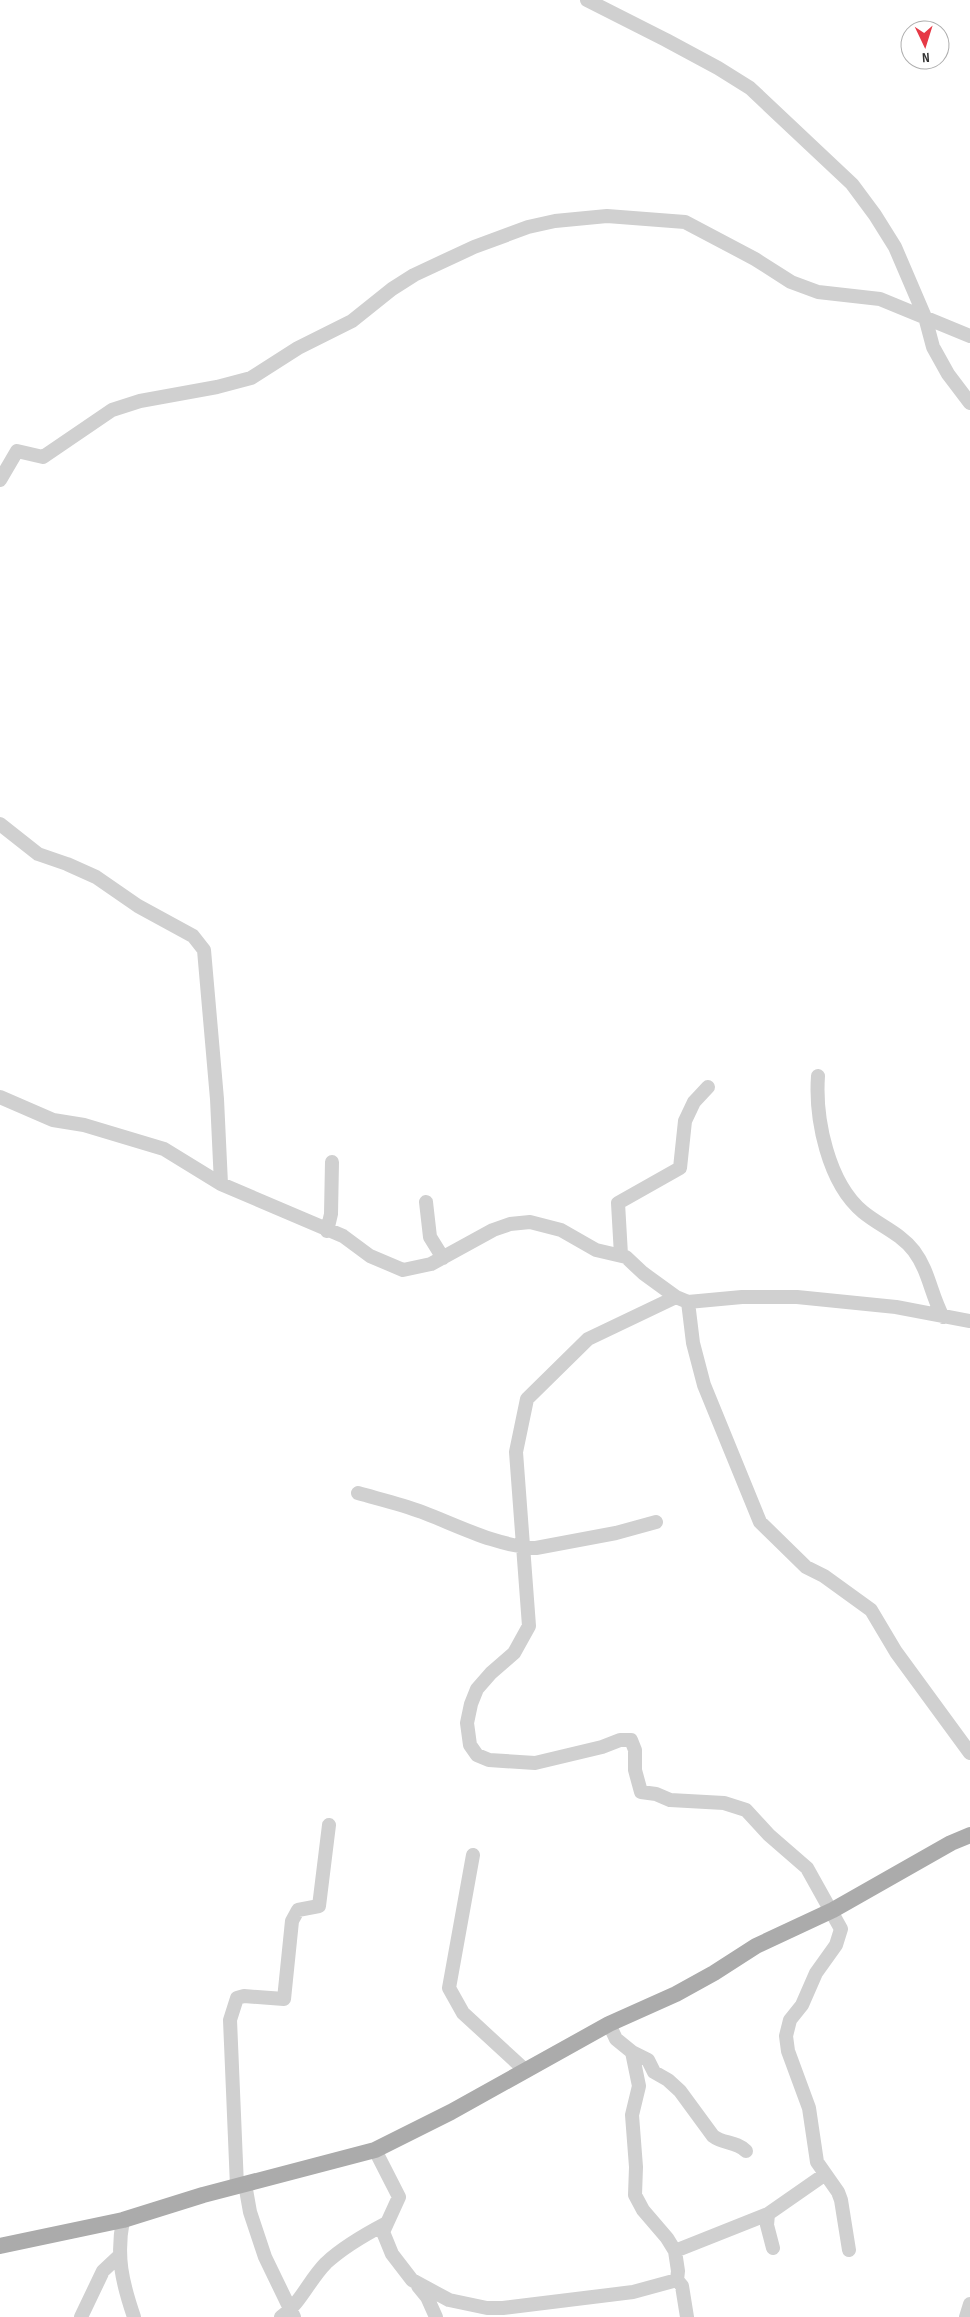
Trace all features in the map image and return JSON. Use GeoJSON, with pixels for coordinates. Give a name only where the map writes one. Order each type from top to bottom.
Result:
{"type":"FeatureCollection","features":[{"type":"Feature","properties":{"kind":"main road"},"geometry":{"type":"LineString","coordinates":[[0,2246],[123,2220],[241,2185],[375,2150],[451,2112],[609,2024],[676,1994],[714,1973],[756,1946],[833,1910],[951,1843],[970,1835]]}},
{"type":"Feature","properties":{"kind":"street"},"geometry":{"type":"LineString","coordinates":[[587,0],[666,40],[750,88],[852,184],[875,215],[895,247],[924,317],[933,347],[948,374],[970,404]]}},
{"type":"Feature","properties":{"kind":"street"},"geometry":{"type":"LineString","coordinates":[[0,480],[17,451],[43,457],[112,410],[140,401],[217,387],[251,378],[298,348],[352,321],[392,289],[414,275],[474,247],[528,227],[555,221],[607,216],[685,222],[755,259],[791,282],[818,292],[880,299],[970,336]]}},
{"type":"Feature","properties":{"kind":"street"},"geometry":{"type":"LineString","coordinates":[[0,824],[38,854],[96,877],[138,906],[193,936],[204,950],[217,1099],[220,1184]]}},
{"type":"Feature","properties":{"kind":"street"},"geometry":{"type":"LineString","coordinates":[[818,1076],[818,1112],[821,1128],[840,1184],[863,1212],[896,1233],[915,1252],[928,1274],[934,1299],[943,1317]]}},
{"type":"Feature","properties":{"kind":"street"},"geometry":{"type":"LineString","coordinates":[[621,1255],[618,1202],[680,1168],[685,1121],[694,1102],[708,1087]]}},
{"type":"Feature","properties":{"kind":"street"},"geometry":{"type":"LineString","coordinates":[[0,1097],[52,1120],[84,1125],[164,1149],[220,1184],[327,1231],[343,1236],[370,1256],[403,1270],[422,1267],[443,1258],[493,1230],[510,1224],[530,1222],[561,1230],[596,1250],[621,1255],[682,1300],[704,1385],[760,1522],[806,1567],[824,1576],[871,1610],[896,1652],[970,1754]]}},
{"type":"Feature","properties":{"kind":"street"},"geometry":{"type":"LineString","coordinates":[[327,1231],[331,1214],[332,1162]]}},
{"type":"Feature","properties":{"kind":"street"},"geometry":{"type":"LineString","coordinates":[[426,1202],[430,1237],[443,1258]]}},
{"type":"Feature","properties":{"kind":"street"},"geometry":{"type":"LineString","coordinates":[[849,2250],[841,2200],[838,2192],[824,2175],[817,2162],[813,2150],[807,2102],[788,2051],[786,2036],[790,2020],[802,2005],[816,1974],[836,1945],[840,1933],[839,1922],[833,1910],[807,1868],[769,1835],[746,1810],[724,1802],[670,1800],[656,1794],[641,1792],[635,1770],[635,1750],[631,1740],[620,1740],[602,1747],[535,1763],[489,1760],[477,1755],[470,1745],[468,1723],[471,1704],[477,1689],[491,1673],[514,1654],[528,1626],[516,1452],[526,1398],[588,1339],[682,1300],[742,1297],[797,1297],[896,1307],[970,1321]]}},
{"type":"Feature","properties":{"kind":"street"},"geometry":{"type":"LineString","coordinates":[[358,1493],[420,1511],[484,1537],[524,1548],[536,1548],[616,1533],[656,1522]]}},
{"type":"Feature","properties":{"kind":"street"},"geometry":{"type":"LineString","coordinates":[[289,2315],[265,2257],[241,2185],[230,2020],[237,1998],[244,1996],[284,1999],[292,1921],[298,1910],[319,1906],[329,1825]]}},
{"type":"Feature","properties":{"kind":"street"},"geometry":{"type":"LineString","coordinates":[[473,1855],[450,1988],[462,2013],[526,2070]]}},
{"type":"Feature","properties":{"kind":"street"},"geometry":{"type":"LineString","coordinates":[[609,2024],[616,2039],[632,2052],[648,2060],[654,2072],[668,2080],[680,2091],[713,2136],[717,2139],[734,2142],[746,2150]]}},
{"type":"Feature","properties":{"kind":"street"},"geometry":{"type":"LineString","coordinates":[[632,2052],[639,2086],[632,2115],[636,2167],[635,2195],[642,2210],[674,2252],[678,2271],[677,2280],[682,2286],[687,2317]]}},
{"type":"Feature","properties":{"kind":"street"},"geometry":{"type":"LineString","coordinates":[[375,2150],[399,2197],[385,2224],[383,2232],[386,2244],[427,2297],[436,2317]]}},
{"type":"Feature","properties":{"kind":"street"},"geometry":{"type":"LineString","coordinates":[[674,2252],[768,2214],[824,2175]]}},
{"type":"Feature","properties":{"kind":"street"},"geometry":{"type":"LineString","coordinates":[[768,2214],[767,2225],[773,2248]]}},
{"type":"Feature","properties":{"kind":"street"},"geometry":{"type":"LineString","coordinates":[[123,2220],[119,2256],[122,2275],[134,2317]]}},
{"type":"Feature","properties":{"kind":"street"},"geometry":{"type":"LineString","coordinates":[[289,2315],[326,2263],[385,2224]]}},
{"type":"Feature","properties":{"kind":"street"},"geometry":{"type":"LineString","coordinates":[[81,2317],[103,2272],[119,2256]]}},
{"type":"Feature","properties":{"kind":"street"},"geometry":{"type":"LineString","coordinates":[[412,2280],[449,2300],[487,2308],[519,2307],[632,2292],[677,2280]]}},
{"type":"Feature","properties":{"kind":"street"},"geometry":{"type":"LineString","coordinates":[[966,2317],[970,2304]]}}]}
